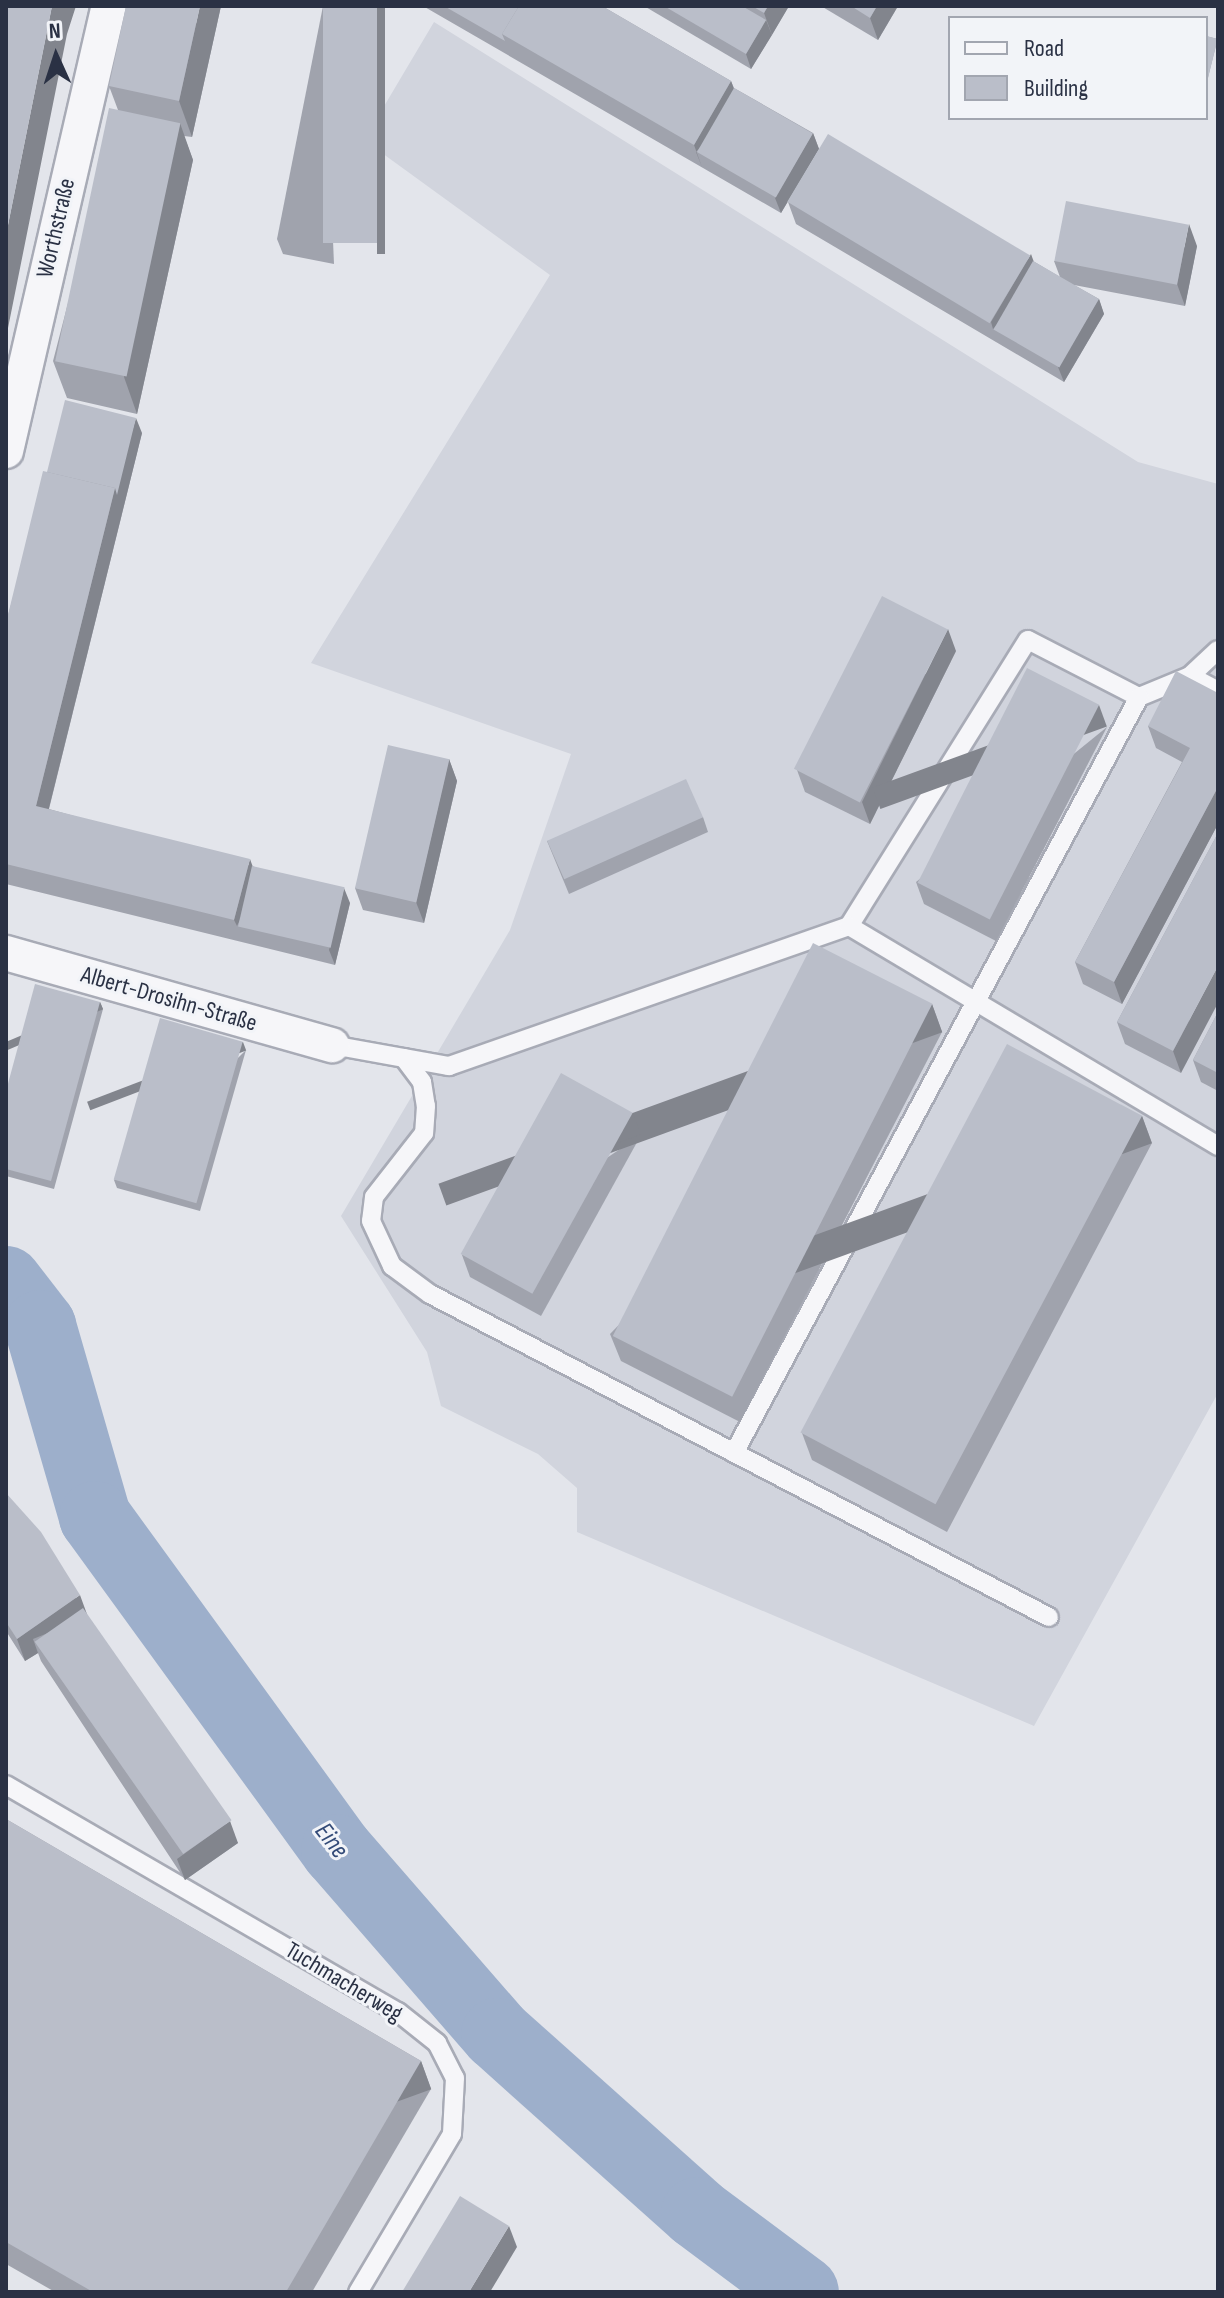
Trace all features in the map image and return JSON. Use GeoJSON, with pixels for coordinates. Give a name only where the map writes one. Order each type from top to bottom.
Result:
{"type":"FeatureCollection","features":[{"type":"Feature","properties":{"kind":"street","name":"Worthstraße"},"geometry":{"type":"LineString","coordinates":[[6,451],[109,6]]}},
{"type":"Feature","properties":{"kind":"street","name":"Albert-Drosihn-Straße"},"geometry":{"type":"LineString","coordinates":[[6,953],[332,1045]]}},
{"type":"Feature","properties":{"kind":"lane"},"geometry":{"type":"LineString","coordinates":[[332,1045],[449,1066],[849,926],[1028,640],[1139,697]]}},
{"type":"Feature","properties":{"kind":"lane"},"geometry":{"type":"LineString","coordinates":[[734,1453],[1139,697],[1190,676],[1218,650]]}},
{"type":"Feature","properties":{"kind":"lane"},"geometry":{"type":"LineString","coordinates":[[1190,676],[1218,691]]}},
{"type":"Feature","properties":{"kind":"lane"},"geometry":{"type":"LineString","coordinates":[[849,926],[1218,1146]]}},
{"type":"Feature","properties":{"kind":"lane"},"geometry":{"type":"LineString","coordinates":[[404,1058],[422,1082],[426,1106],[424,1133],[374,1197],[371,1221],[392,1266],[430,1294],[1049,1617]]}},
{"type":"Feature","properties":{"kind":"lane","name":"Tuchmacherweg"},"geometry":{"type":"LineString","coordinates":[[6,1785],[398,2012],[437,2043],[455,2078],[452,2134],[358,2292]]}},
{"type":"Feature","properties":{"kind":"shaded area"},"geometry":{"type":"Polygon","coordinates":[[[434,22],[1138,462],[1218,484],[1218,1393],[1034,1726],[577,1532],[577,1488],[538,1454],[441,1406],[427,1352],[341,1216],[510,930],[571,754],[311,663],[550,275],[364,140],[434,22]]]}},
{"type":"Feature","properties":{"kind":"building"},"geometry":{"type":"Polygon","coordinates":[[[6,6],[52,6],[6,235],[6,6]]]}},
{"type":"Feature","properties":{"kind":"building"},"geometry":{"type":"Polygon","coordinates":[[[126,6],[200,6],[179,101],[109,86],[126,6]]]}},
{"type":"Feature","properties":{"kind":"building"},"geometry":{"type":"Polygon","coordinates":[[[323,6],[377,6],[377,243],[323,243],[323,6]]]}},
{"type":"Feature","properties":{"kind":"building"},"geometry":{"type":"Polygon","coordinates":[[[444,6],[519,6],[502,34],[505,41],[444,6]]]}},
{"type":"Feature","properties":{"kind":"building"},"geometry":{"type":"Polygon","coordinates":[[[519,6],[602,6],[731,81],[694,145],[502,34],[519,6]]]}},
{"type":"Feature","properties":{"kind":"building"},"geometry":{"type":"Polygon","coordinates":[[[664,6],[742,6],[766,20],[746,54],[664,6]]]}},
{"type":"Feature","properties":{"kind":"building"},"geometry":{"type":"Polygon","coordinates":[[[752,6],[768,6],[764,13],[752,6]]]}},
{"type":"Feature","properties":{"kind":"building"},"geometry":{"type":"Polygon","coordinates":[[[851,6],[877,6],[870,18],[851,6]]]}},
{"type":"Feature","properties":{"kind":"building"},"geometry":{"type":"Polygon","coordinates":[[[1208,36],[1218,39],[1208,78],[1208,36]]]}},
{"type":"Feature","properties":{"kind":"building"},"geometry":{"type":"Polygon","coordinates":[[[734,88],[813,134],[776,198],[697,152],[734,88]]]}},
{"type":"Feature","properties":{"kind":"building"},"geometry":{"type":"Polygon","coordinates":[[[109,108],[180,123],[127,377],[55,361],[109,108]]]}},
{"type":"Feature","properties":{"kind":"building"},"geometry":{"type":"Polygon","coordinates":[[[828,134],[1030,256],[990,323],[787,202],[828,134]]]}},
{"type":"Feature","properties":{"kind":"building"},"geometry":{"type":"Polygon","coordinates":[[[1066,201],[1189,225],[1177,285],[1054,261],[1066,201]]]}},
{"type":"Feature","properties":{"kind":"building"},"geometry":{"type":"Polygon","coordinates":[[[1033,261],[1099,299],[1059,367],[994,329],[1033,261]]]}},
{"type":"Feature","properties":{"kind":"building"},"geometry":{"type":"Polygon","coordinates":[[[65,400],[136,418],[117,495],[115,488],[47,472],[65,400]]]}},
{"type":"Feature","properties":{"kind":"building"},"geometry":{"type":"Polygon","coordinates":[[[43,471],[115,488],[36,806],[250,859],[234,920],[6,864],[6,623],[43,471]]]}},
{"type":"Feature","properties":{"kind":"building"},"geometry":{"type":"Polygon","coordinates":[[[882,596],[948,630],[860,802],[794,769],[882,596]]]}},
{"type":"Feature","properties":{"kind":"building"},"geometry":{"type":"Polygon","coordinates":[[[1027,668],[1099,705],[990,920],[918,883],[1027,668]]]}},
{"type":"Feature","properties":{"kind":"building"},"geometry":{"type":"Polygon","coordinates":[[[1176,671],[1218,693],[1218,787],[1114,982],[1075,962],[1190,748],[1148,726],[1176,671]]]}},
{"type":"Feature","properties":{"kind":"building"},"geometry":{"type":"Polygon","coordinates":[[[388,745],[449,759],[416,902],[355,888],[388,745]]]}},
{"type":"Feature","properties":{"kind":"building"},"geometry":{"type":"Polygon","coordinates":[[[686,779],[703,817],[564,879],[547,841],[686,779]]]}},
{"type":"Feature","properties":{"kind":"building"},"geometry":{"type":"Polygon","coordinates":[[[1218,833],[1218,966],[1173,1051],[1117,1022],[1218,833]]]}},
{"type":"Feature","properties":{"kind":"building"},"geometry":{"type":"Polygon","coordinates":[[[252,866],[345,887],[331,948],[238,926],[252,866]]]}},
{"type":"Feature","properties":{"kind":"building"},"geometry":{"type":"Polygon","coordinates":[[[813,943],[932,1004],[732,1397],[613,1336],[813,943]]]}},
{"type":"Feature","properties":{"kind":"building"},"geometry":{"type":"Polygon","coordinates":[[[35,984],[100,1002],[51,1181],[6,1169],[6,1091],[35,984]]]}},
{"type":"Feature","properties":{"kind":"building"},"geometry":{"type":"Polygon","coordinates":[[[1218,1012],[1218,1073],[1193,1060],[1218,1012]]]}},
{"type":"Feature","properties":{"kind":"building"},"geometry":{"type":"Polygon","coordinates":[[[160,1018],[243,1042],[196,1203],[114,1179],[160,1018]]]}},
{"type":"Feature","properties":{"kind":"building"},"geometry":{"type":"Polygon","coordinates":[[[1007,1044],[1142,1116],[936,1504],[800,1432],[1007,1044]]]}},
{"type":"Feature","properties":{"kind":"building"},"geometry":{"type":"Polygon","coordinates":[[[561,1073],[633,1113],[532,1294],[461,1254],[561,1073]]]}},
{"type":"Feature","properties":{"kind":"building"},"geometry":{"type":"Polygon","coordinates":[[[6,1493],[41,1532],[80,1595],[17,1639],[6,1622],[6,1493]]]}},
{"type":"Feature","properties":{"kind":"building"},"geometry":{"type":"Polygon","coordinates":[[[83,1608],[232,1820],[183,1854],[35,1642],[83,1608]]]}},
{"type":"Feature","properties":{"kind":"building"},"geometry":{"type":"Polygon","coordinates":[[[6,1819],[421,2061],[286,2292],[93,2292],[6,2242],[6,1819]]]}},
{"type":"Feature","properties":{"kind":"building"},"geometry":{"type":"Polygon","coordinates":[[[460,2196],[509,2226],[469,2292],[402,2292],[460,2196]]]}},
{"type":"Feature","properties":{"kind":"waterway","name":"Eine"},"geometry":{"type":"LineString","coordinates":[[6,1282],[40,1326],[95,1517],[337,1850],[497,2034],[697,2213],[803,2292]]}}]}
